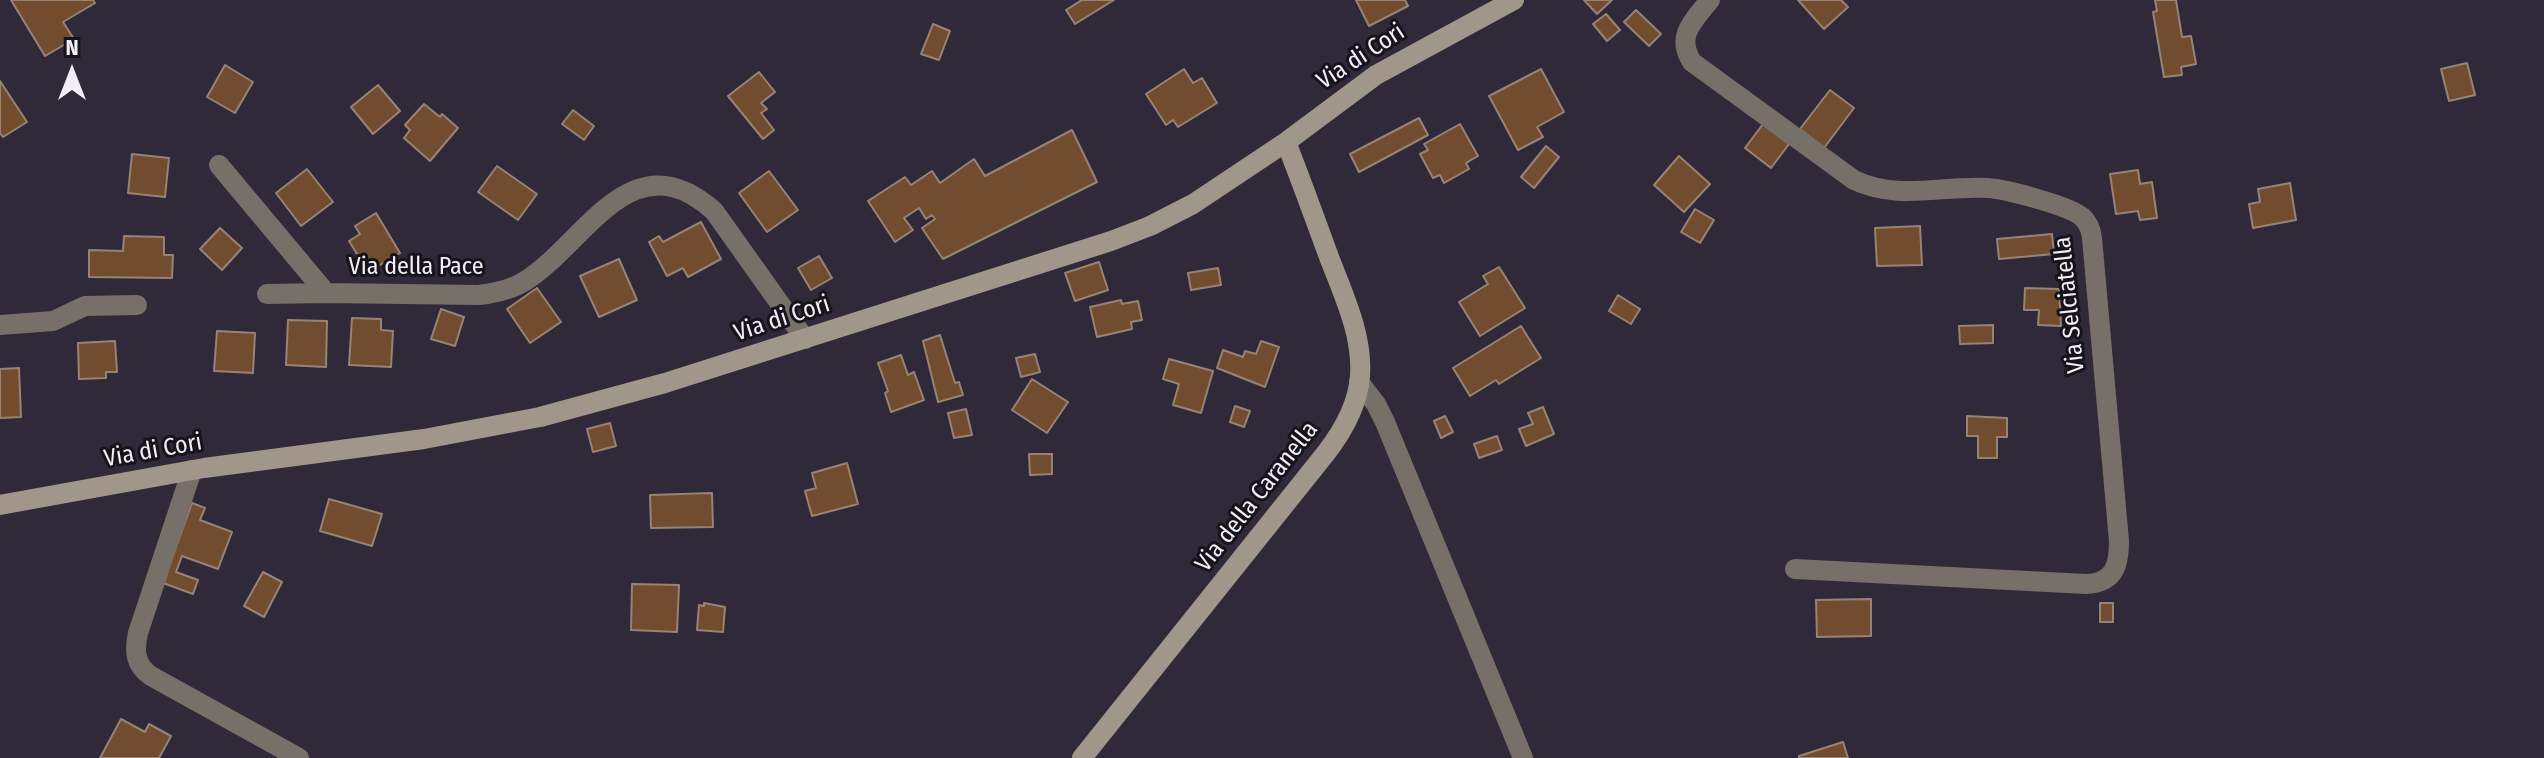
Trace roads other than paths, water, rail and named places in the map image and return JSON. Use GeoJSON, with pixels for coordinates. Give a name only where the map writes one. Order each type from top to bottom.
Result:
{"type":"FeatureCollection","features":[{"type":"Feature","properties":{"kind":"main road","name":"Via di Cori"},"geometry":{"type":"LineString","coordinates":[[0,505],[192,470],[400,443],[540,417],[630,394],[1150,226],[1216,190],[1376,75],[1514,0]]}},
{"type":"Feature","properties":{"kind":"main road","name":"Via della Caranella"},"geometry":{"type":"LineString","coordinates":[[1082,758],[1331,447],[1351,411],[1359,382],[1360,354],[1350,316],[1286,142]]}},
{"type":"Feature","properties":{"kind":"street","name":"Via Selciatella"},"geometry":{"type":"LineString","coordinates":[[1710,0],[1685,32],[1684,44],[1692,62],[1854,180],[1895,192],[1998,189],[2075,212],[2087,223],[2092,238],[2119,541],[2117,566],[2111,577],[2086,584],[1795,569]]}},
{"type":"Feature","properties":{"kind":"street","name":"Via della Pace"},"geometry":{"type":"LineString","coordinates":[[219,165],[326,293],[479,295],[508,289],[534,274],[613,202],[639,189],[661,186],[692,196],[714,211],[805,339]]}},
{"type":"Feature","properties":{"kind":"street"},"geometry":{"type":"LineString","coordinates":[[267,294],[326,293]]}},
{"type":"Feature","properties":{"kind":"street"},"geometry":{"type":"LineString","coordinates":[[0,325],[53,321],[85,306],[137,305]]}},
{"type":"Feature","properties":{"kind":"street"},"geometry":{"type":"LineString","coordinates":[[1359,382],[1385,422],[1523,758]]}},
{"type":"Feature","properties":{"kind":"street"},"geometry":{"type":"LineString","coordinates":[[192,470],[138,633],[136,658],[142,669],[151,676],[299,758]]}}]}
